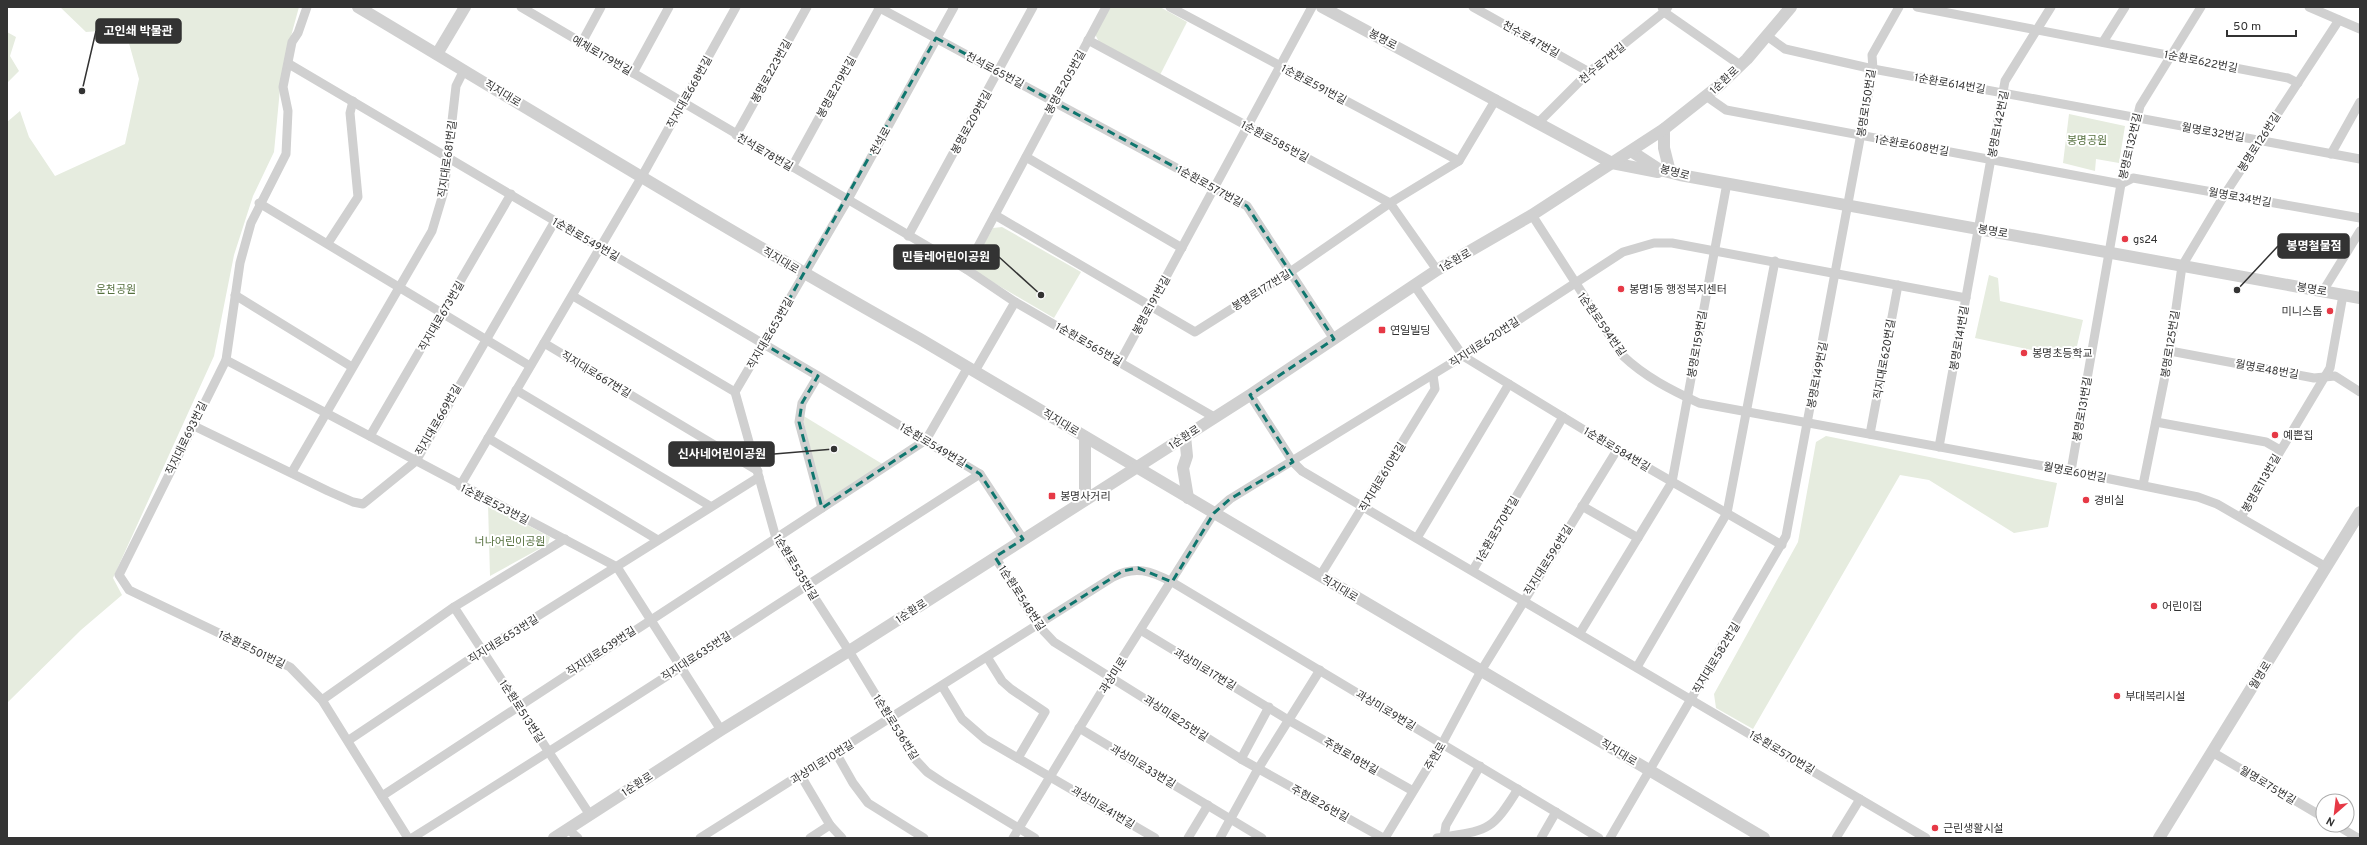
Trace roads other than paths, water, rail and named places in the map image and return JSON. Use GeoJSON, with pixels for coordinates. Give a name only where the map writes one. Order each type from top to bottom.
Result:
{"type":"FeatureCollection","features":[{"type":"Feature","properties":{"kind":"street","name":"직지대로693번길"},"geometry":{"type":"LineString","coordinates":[[120,575],[192,425],[226,360],[240,263],[251,223],[259,204],[286,154],[288,111],[283,87],[289,64],[292,42],[298,33],[307,7]]}},
{"type":"Feature","properties":{"kind":"street","name":"직지대로"},"geometry":{"type":"LineString","coordinates":[[358,7],[641,178],[804,274],[971,369],[1764,838]]}},
{"type":"Feature","properties":{"kind":"street"},"geometry":{"type":"LineString","coordinates":[[437,54],[465,7]]}},
{"type":"Feature","properties":{"kind":"street","name":"예체로179번길"},"geometry":{"type":"LineString","coordinates":[[521,7],[535,11],[581,44],[633,73],[683,104]]}},
{"type":"Feature","properties":{"kind":"street"},"geometry":{"type":"LineString","coordinates":[[581,44],[601,7]]}},
{"type":"Feature","properties":{"kind":"street"},"geometry":{"type":"LineString","coordinates":[[633,73],[669,7]]}},
{"type":"Feature","properties":{"kind":"street","name":"직지대로668번길"},"geometry":{"type":"LineString","coordinates":[[641,178],[736,7]]}},
{"type":"Feature","properties":{"kind":"street","name":"봉명로223번길"},"geometry":{"type":"LineString","coordinates":[[736,135],[807,7]]}},
{"type":"Feature","properties":{"kind":"street","name":"천석로65번길"},"geometry":{"type":"LineString","coordinates":[[879,7],[1054,101]]}},
{"type":"Feature","properties":{"kind":"street","name":"봉명로219번길"},"geometry":{"type":"LineString","coordinates":[[792,167],[879,7]]}},
{"type":"Feature","properties":{"kind":"street","name":"천석로"},"geometry":{"type":"LineString","coordinates":[[804,274],[847,201],[954,7]]}},
{"type":"Feature","properties":{"kind":"street","name":"봉명로209번길"},"geometry":{"type":"LineString","coordinates":[[908,236],[1033,7]]}},
{"type":"Feature","properties":{"kind":"street","name":"봉명로205번길"},"geometry":{"type":"LineString","coordinates":[[966,269],[1054,101],[1106,7]]}},
{"type":"Feature","properties":{"kind":"street","name":"1순환로591번길"},"geometry":{"type":"LineString","coordinates":[[1170,7],[1459,161]]}},
{"type":"Feature","properties":{"kind":"street","name":"봉명로191번길"},"geometry":{"type":"LineString","coordinates":[[1120,362],[1312,7]]}},
{"type":"Feature","properties":{"kind":"street","name":"봉명로"},"geometry":{"type":"LineString","coordinates":[[1322,7],[1539,122],[1612,163],[1847,204],[2360,298]]}},
{"type":"Feature","properties":{"kind":"street","name":"1순환로"},"geometry":{"type":"LineString","coordinates":[[554,838],[721,730],[1250,395],[1437,270],[1532,215],[1664,129],[1706,96],[1740,65],[1791,7]]}},
{"type":"Feature","properties":{"kind":"street","name":"봉명로150번길"},"geometry":{"type":"LineString","coordinates":[[1847,204],[1873,69],[1872,55],[1899,7]]}},
{"type":"Feature","properties":{"kind":"street","name":"1순환로622번길"},"geometry":{"type":"LineString","coordinates":[[1917,7],[2288,78],[2298,83]]}},
{"type":"Feature","properties":{"kind":"street","name":"봉명로142번길"},"geometry":{"type":"LineString","coordinates":[[1978,228],[1990,160],[2005,92],[2006,80],[2051,7]]}},
{"type":"Feature","properties":{"kind":"street"},"geometry":{"type":"LineString","coordinates":[[2103,42],[2125,7]]}},
{"type":"Feature","properties":{"kind":"street","name":"봉명로132번길"},"geometry":{"type":"LineString","coordinates":[[2109,252],[2121,184],[2140,106],[2170,55],[2201,7]]}},
{"type":"Feature","properties":{"kind":"street"},"geometry":{"type":"LineString","coordinates":[[2309,7],[2360,29]]}},
{"type":"Feature","properties":{"kind":"street","name":"천수로47번길"},"geometry":{"type":"LineString","coordinates":[[1481,8],[1589,72]]}},
{"type":"Feature","properties":{"kind":"street"},"geometry":{"type":"LineString","coordinates":[[1664,9],[1740,65]]}},
{"type":"Feature","properties":{"kind":"street","name":"천수로7번길"},"geometry":{"type":"LineString","coordinates":[[1539,122],[1589,72],[1664,9]]}},
{"type":"Feature","properties":{"kind":"street","name":"봉명로126번길"},"geometry":{"type":"LineString","coordinates":[[2182,266],[2225,194],[2261,141],[2338,20]]}},
{"type":"Feature","properties":{"kind":"street","name":"1순환로614번길"},"geometry":{"type":"LineString","coordinates":[[1767,36],[1785,49],[1873,69],[2005,92],[2136,119]]}},
{"type":"Feature","properties":{"kind":"street","name":"1순환로585번길"},"geometry":{"type":"LineString","coordinates":[[1088,40],[1390,203],[1437,270]]}},
{"type":"Feature","properties":{"kind":"street","name":"1순환로549번길"},"geometry":{"type":"LineString","coordinates":[[289,64],[448,156],[555,221],[926,440],[980,474],[1023,539]]}},
{"type":"Feature","properties":{"kind":"street","name":"직지대로681번길"},"geometry":{"type":"LineString","coordinates":[[292,472],[325,412],[432,231],[444,191],[456,86],[464,70]]}},
{"type":"Feature","properties":{"kind":"street","name":"1순환로608번길"},"geometry":{"type":"LineString","coordinates":[[1706,96],[1726,110],[2121,184]]}},
{"type":"Feature","properties":{"kind":"street","name":"봉명로177번길"},"geometry":{"type":"LineString","coordinates":[[995,215],[1195,332],[1290,272],[1390,203],[1459,161],[1496,99]]}},
{"type":"Feature","properties":{"kind":"street"},"geometry":{"type":"LineString","coordinates":[[328,243],[358,197],[350,113],[353,101]]}},
{"type":"Feature","properties":{"kind":"street","name":"1순환로577번길"},"geometry":{"type":"LineString","coordinates":[[1054,101],[1247,206],[1334,339]]}},
{"type":"Feature","properties":{"kind":"street"},"geometry":{"type":"LineString","coordinates":[[2331,154],[2360,102]]}},
{"type":"Feature","properties":{"kind":"street","name":"천석로78번길"},"geometry":{"type":"LineString","coordinates":[[683,104],[908,236]]}},
{"type":"Feature","properties":{"kind":"street","name":"월명로32번길"},"geometry":{"type":"LineString","coordinates":[[2136,119],[2360,159]]}},
{"type":"Feature","properties":{"kind":"street"},"geometry":{"type":"LineString","coordinates":[[1664,129],[1664,148],[1675,174]]}},
{"type":"Feature","properties":{"kind":"street","name":"봉명로"},"geometry":{"type":"LineString","coordinates":[[1631,150],[1660,170],[1675,174]]}},
{"type":"Feature","properties":{"kind":"street"},"geometry":{"type":"LineString","coordinates":[[1026,157],[1182,248]]}},
{"type":"Feature","properties":{"kind":"street"},"geometry":{"type":"LineString","coordinates":[[460,486],[641,178]]}},
{"type":"Feature","properties":{"kind":"street","name":"월명로34번길"},"geometry":{"type":"LineString","coordinates":[[2121,184],[2133,178],[2360,218]]}},
{"type":"Feature","properties":{"kind":"street","name":"봉명로159번길"},"geometry":{"type":"LineString","coordinates":[[1672,482],[1727,183]]}},
{"type":"Feature","properties":{"kind":"street","name":"직지대로673번길"},"geometry":{"type":"LineString","coordinates":[[370,436],[511,194]]}},
{"type":"Feature","properties":{"kind":"street"},"geometry":{"type":"LineString","coordinates":[[259,204],[328,243],[399,288],[530,366]]}},
{"type":"Feature","properties":{"kind":"street","name":"봉명로149번길"},"geometry":{"type":"LineString","coordinates":[[1782,545],[1786,536],[1808,423],[1836,273],[1847,204]]}},
{"type":"Feature","properties":{"kind":"street","name":"1순환로594번길"},"geometry":{"type":"LineString","coordinates":[[1532,215],[1574,283],[1622,355],[1635,368],[1668,390],[1699,403],[1808,423]]}},
{"type":"Feature","properties":{"kind":"street","name":"직지대로669번길"},"geometry":{"type":"LineString","coordinates":[[192,425],[353,502],[363,504],[416,461],[484,339],[555,221]]}},
{"type":"Feature","properties":{"kind":"street","name":"봉명로141번길"},"geometry":{"type":"LineString","coordinates":[[1939,447],[1978,228]]}},
{"type":"Feature","properties":{"kind":"street"},"geometry":{"type":"LineString","coordinates":[[2323,291],[2360,232]]}},
{"type":"Feature","properties":{"kind":"street","name":"1순환로565번길"},"geometry":{"type":"LineString","coordinates":[[908,236],[966,269],[1015,302],[1214,417]]}},
{"type":"Feature","properties":{"kind":"street","name":"직지대로620번길"},"geometry":{"type":"LineString","coordinates":[[1214,513],[1230,499],[1293,462],[1433,375],[1623,252],[1639,246],[1654,243],[1672,243],[1775,261],[1966,298]]}},
{"type":"Feature","properties":{"kind":"street","name":"봉명로131번길"},"geometry":{"type":"LineString","coordinates":[[2071,471],[2109,252]]}},
{"type":"Feature","properties":{"kind":"street"},"geometry":{"type":"LineString","coordinates":[[1637,667],[1728,514],[1775,261]]}},
{"type":"Feature","properties":{"kind":"street","name":"봉명로125번길"},"geometry":{"type":"LineString","coordinates":[[2143,485],[2170,351],[2182,266]]}},
{"type":"Feature","properties":{"kind":"street","name":"직지대로653번길"},"geometry":{"type":"LineString","coordinates":[[735,392],[804,274]]}},
{"type":"Feature","properties":{"kind":"street","name":"1순환로584번길"},"geometry":{"type":"LineString","coordinates":[[1414,285],[1463,356],[1617,450],[1782,545]]}},
{"type":"Feature","properties":{"kind":"street","name":"직지대로620번길"},"geometry":{"type":"LineString","coordinates":[[1870,434],[1898,285]]}},
{"type":"Feature","properties":{"kind":"street"},"geometry":{"type":"LineString","coordinates":[[235,295],[352,367]]}},
{"type":"Feature","properties":{"kind":"street","name":"봉명로113번길"},"geometry":{"type":"LineString","coordinates":[[2241,517],[2330,368],[2343,295]]}},
{"type":"Feature","properties":{"kind":"street"},"geometry":{"type":"LineString","coordinates":[[573,296],[735,392],[758,474]]}},
{"type":"Feature","properties":{"kind":"street","name":"직지대로639번길"},"geometry":{"type":"LineString","coordinates":[[382,796],[518,705],[926,440],[1015,302]]}},
{"type":"Feature","properties":{"kind":"street","name":"직지대로667번길"},"geometry":{"type":"LineString","coordinates":[[544,343],[648,405],[758,474]]}},
{"type":"Feature","properties":{"kind":"street","name":"월명로48번길"},"geometry":{"type":"LineString","coordinates":[[2170,351],[2324,378],[2335,376],[2360,392]]}},
{"type":"Feature","properties":{"kind":"street","name":"1순환로523번길"},"geometry":{"type":"LineString","coordinates":[[226,360],[370,436],[460,486],[617,568],[721,730]]}},
{"type":"Feature","properties":{"kind":"street","name":"직지대로610번길"},"geometry":{"type":"LineString","coordinates":[[1320,576],[1364,507],[1435,389],[1433,375]]}},
{"type":"Feature","properties":{"kind":"street"},"geometry":{"type":"LineString","coordinates":[[818,376],[799,412],[799,422],[822,508]]}},
{"type":"Feature","properties":{"kind":"street"},"geometry":{"type":"LineString","coordinates":[[1417,538],[1509,384]]}},
{"type":"Feature","properties":{"kind":"street"},"geometry":{"type":"LineString","coordinates":[[516,390],[710,506]]}},
{"type":"Feature","properties":{"kind":"street","name":"1순환로570번길"},"geometry":{"type":"LineString","coordinates":[[1250,395],[1293,462],[1302,471],[1473,570],[1926,838]]}},
{"type":"Feature","properties":{"kind":"street","name":"1순환로570번길"},"geometry":{"type":"LineString","coordinates":[[1473,570],[1563,417]]}},
{"type":"Feature","properties":{"kind":"street","name":"봉명로113번길"},"geometry":{"type":"LineString","coordinates":[[2156,422],[2266,442],[2280,450]]}},
{"type":"Feature","properties":{"kind":"street","name":"월명로60번길"},"geometry":{"type":"LineString","coordinates":[[1808,423],[2071,471],[2198,497],[2217,504],[2241,517],[2326,567]]}},
{"type":"Feature","properties":{"kind":"street"},"geometry":{"type":"LineString","coordinates":[[1185,436],[1187,456],[1183,468],[1188,498]]}},
{"type":"Feature","properties":{"kind":"street"},"geometry":{"type":"LineString","coordinates":[[1085,437],[1085,500]]}},
{"type":"Feature","properties":{"kind":"street"},"geometry":{"type":"LineString","coordinates":[[488,438],[658,540]]}},
{"type":"Feature","properties":{"kind":"street","name":"직지대로596번길"},"geometry":{"type":"LineString","coordinates":[[1481,671],[1617,450]]}},
{"type":"Feature","properties":{"kind":"street","name":"직지대로653번길"},"geometry":{"type":"LineString","coordinates":[[349,740],[482,651],[617,568],[758,474]]}},
{"type":"Feature","properties":{"kind":"street","name":"1순환로535번길"},"geometry":{"type":"LineString","coordinates":[[758,474],[776,538],[849,650]]}},
{"type":"Feature","properties":{"kind":"street","name":"직지대로635번길"},"geometry":{"type":"LineString","coordinates":[[412,838],[549,753],[680,666],[980,474]]}},
{"type":"Feature","properties":{"kind":"street"},"geometry":{"type":"LineString","coordinates":[[1580,634],[1672,482]]}},
{"type":"Feature","properties":{"kind":"street"},"geometry":{"type":"LineString","coordinates":[[1582,506],[1638,538]]}},
{"type":"Feature","properties":{"kind":"street","name":"과상미로"},"geometry":{"type":"LineString","coordinates":[[1013,838],[1111,676],[1142,631],[1214,513]]}},
{"type":"Feature","properties":{"kind":"street","name":"월명로"},"geometry":{"type":"LineString","coordinates":[[2159,838],[2359,515]]}},
{"type":"Feature","properties":{"kind":"street"},"geometry":{"type":"LineString","coordinates":[[322,700],[454,607],[564,539]]}},
{"type":"Feature","properties":{"kind":"street","name":"직지대로582번길"},"geometry":{"type":"LineString","coordinates":[[1610,838],[1782,545]]}},
{"type":"Feature","properties":{"kind":"street","name":"1순환로548번길"},"geometry":{"type":"LineString","coordinates":[[995,557],[1038,624],[1054,642],[1111,676]]}},
{"type":"Feature","properties":{"kind":"street","name":"과상미로10번길"},"geometry":{"type":"LineString","coordinates":[[700,838],[801,776],[1123,571],[1138,568],[1153,572],[1172,582]]}},
{"type":"Feature","properties":{"kind":"street","name":"1순환로501번길"},"geometry":{"type":"LineString","coordinates":[[120,575],[129,590],[290,667],[322,700],[349,740],[408,838]]}},
{"type":"Feature","properties":{"kind":"street","name":"과상미로9번길"},"geometry":{"type":"LineString","coordinates":[[1172,582],[1599,838]]}},
{"type":"Feature","properties":{"kind":"street","name":"1순환로513번길"},"geometry":{"type":"LineString","coordinates":[[454,607],[590,815]]}},
{"type":"Feature","properties":{"kind":"street","name":"과상미로17번길"},"geometry":{"type":"LineString","coordinates":[[1142,631],[1290,721]]}},
{"type":"Feature","properties":{"kind":"street","name":"1순환로536번길"},"geometry":{"type":"LineString","coordinates":[[849,650],[914,758],[927,772],[1035,838]]}},
{"type":"Feature","properties":{"kind":"street"},"geometry":{"type":"LineString","coordinates":[[942,686],[962,718],[973,730],[1018,758],[1045,712],[1011,689],[1002,681],[986,658]]}},
{"type":"Feature","properties":{"kind":"street"},"geometry":{"type":"LineString","coordinates":[[1220,838],[1258,769],[1290,721],[1320,670]]}},
{"type":"Feature","properties":{"kind":"street","name":"주현로"},"geometry":{"type":"LineString","coordinates":[[1384,838],[1442,744],[1481,671]]}},
{"type":"Feature","properties":{"kind":"street","name":"과상미로25번길"},"geometry":{"type":"LineString","coordinates":[[1111,676],[1258,769]]}},
{"type":"Feature","properties":{"kind":"street"},"geometry":{"type":"LineString","coordinates":[[1241,759],[1268,708]]}},
{"type":"Feature","properties":{"kind":"street","name":"주현로18번길"},"geometry":{"type":"LineString","coordinates":[[1290,721],[1413,791]]}},
{"type":"Feature","properties":{"kind":"street","name":"과상미로33번길"},"geometry":{"type":"LineString","coordinates":[[1079,728],[1262,838]]}},
{"type":"Feature","properties":{"kind":"street","name":"월명로75번길"},"geometry":{"type":"LineString","coordinates":[[2212,752],[2315,812]]}},
{"type":"Feature","properties":{"kind":"street"},"geometry":{"type":"LineString","coordinates":[[836,753],[853,783],[868,803],[924,838]]}},
{"type":"Feature","properties":{"kind":"street","name":"과상미로41번길"},"geometry":{"type":"LineString","coordinates":[[1018,758],[1155,838]]}},
{"type":"Feature","properties":{"kind":"street"},"geometry":{"type":"LineString","coordinates":[[1440,837],[1480,766]]}},
{"type":"Feature","properties":{"kind":"street","name":"주현로26번길"},"geometry":{"type":"LineString","coordinates":[[1258,769],[1384,838]]}},
{"type":"Feature","properties":{"kind":"street"},"geometry":{"type":"LineString","coordinates":[[801,776],[830,825],[842,838]]}},
{"type":"Feature","properties":{"kind":"street"},"geometry":{"type":"LineString","coordinates":[[1440,837],[1479,832],[1493,825],[1503,813],[1518,789]]}},
{"type":"Feature","properties":{"kind":"street"},"geometry":{"type":"LineString","coordinates":[[1836,838],[1860,799]]}},
{"type":"Feature","properties":{"kind":"street"},"geometry":{"type":"LineString","coordinates":[[1188,838],[1208,805]]}},
{"type":"Feature","properties":{"kind":"street"},"geometry":{"type":"LineString","coordinates":[[1541,838],[1556,812]]}},
{"type":"Feature","properties":{"kind":"street"},"geometry":{"type":"LineString","coordinates":[[810,838],[830,825]]}},
{"type":"Feature","properties":{"kind":"street"},"geometry":{"type":"LineString","coordinates":[[568,829],[578,838]]}},
{"type":"Feature","properties":{"kind":"place","name":"고인쇄 박물관"},"geometry":{"type":"Point","coordinates":[82,91]}},
{"type":"Feature","properties":{"kind":"place","name":"gs24"},"geometry":{"type":"Point","coordinates":[2125,239]}},
{"type":"Feature","properties":{"kind":"place","name":"봉명1동 행정복지센터"},"geometry":{"type":"Point","coordinates":[1621,289]}},
{"type":"Feature","properties":{"kind":"place","name":"봉명철물점"},"geometry":{"type":"Point","coordinates":[2237,290]}},
{"type":"Feature","properties":{"kind":"place","name":"민들레어린이공원"},"geometry":{"type":"Point","coordinates":[1041,295]}},
{"type":"Feature","properties":{"kind":"place","name":"미니스톱"},"geometry":{"type":"Point","coordinates":[2330,311]}},
{"type":"Feature","properties":{"kind":"place","name":"연일빌딩"},"geometry":{"type":"Point","coordinates":[1382,330]}},
{"type":"Feature","properties":{"kind":"place","name":"봉명초등학교"},"geometry":{"type":"Point","coordinates":[2024,353]}},
{"type":"Feature","properties":{"kind":"place","name":"예쁜집"},"geometry":{"type":"Point","coordinates":[2275,435]}},
{"type":"Feature","properties":{"kind":"place","name":"신사네어린이공원"},"geometry":{"type":"Point","coordinates":[834,449]}},
{"type":"Feature","properties":{"kind":"place","name":"봉명사거리"},"geometry":{"type":"Point","coordinates":[1052,496]}},
{"type":"Feature","properties":{"kind":"place","name":"경비실"},"geometry":{"type":"Point","coordinates":[2086,500]}},
{"type":"Feature","properties":{"kind":"place","name":"어린이집"},"geometry":{"type":"Point","coordinates":[2154,606]}},
{"type":"Feature","properties":{"kind":"place","name":"부대복리시설"},"geometry":{"type":"Point","coordinates":[2117,696]}},
{"type":"Feature","properties":{"kind":"place","name":"근린생활시설"},"geometry":{"type":"Point","coordinates":[1935,828]}},
{"type":"Feature","properties":{"kind":"park label","name":"봉명공원"},"geometry":{"type":"Point","coordinates":[2087,140]}},
{"type":"Feature","properties":{"kind":"park label","name":"운천공원"},"geometry":{"type":"Point","coordinates":[116,289]}},
{"type":"Feature","properties":{"kind":"park label","name":"너나어린이공원"},"geometry":{"type":"Point","coordinates":[510,541]}}]}
